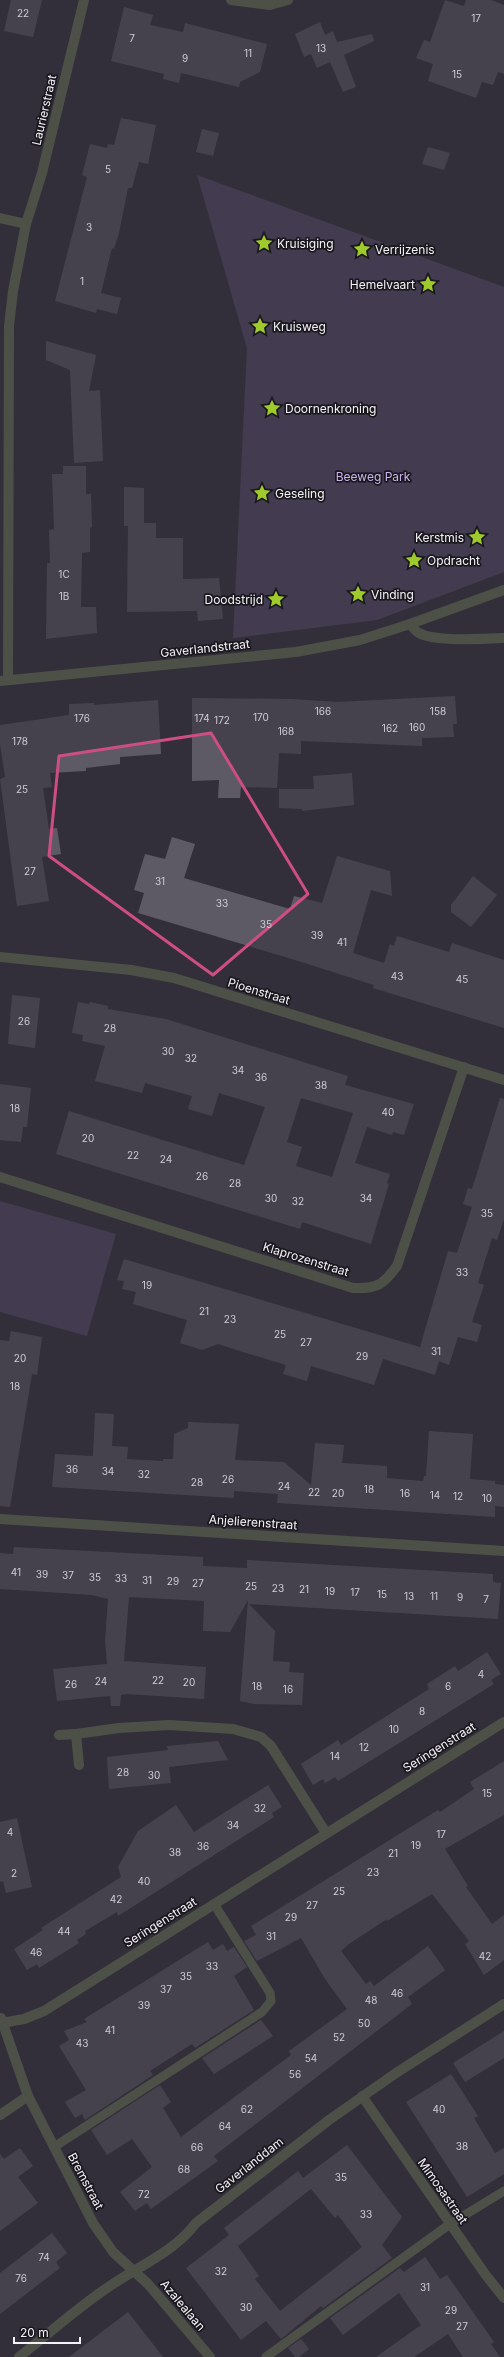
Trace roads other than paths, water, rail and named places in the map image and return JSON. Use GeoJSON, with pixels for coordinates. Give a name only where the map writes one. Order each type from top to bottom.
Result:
{"type":"FeatureCollection","features":[{"type":"Feature","properties":{"kind":"street","name":"Laurierstraat"},"geometry":{"type":"LineString","coordinates":[[4,681],[9,326],[12,292],[26,224],[42,173],[84,0]]}},
{"type":"Feature","properties":{"kind":"street"},"geometry":{"type":"LineString","coordinates":[[231,0],[270,5],[288,0]]}},
{"type":"Feature","properties":{"kind":"street"},"geometry":{"type":"LineString","coordinates":[[0,218],[26,224]]}},
{"type":"Feature","properties":{"kind":"street","name":"Gaverlandstraat"},"geometry":{"type":"LineString","coordinates":[[4,681],[296,652],[360,640],[410,624],[504,590]]}},
{"type":"Feature","properties":{"kind":"street"},"geometry":{"type":"LineString","coordinates":[[410,624],[419,633],[431,637],[476,640],[504,638]]}},
{"type":"Feature","properties":{"kind":"street","name":"Pioenstraat"},"geometry":{"type":"LineString","coordinates":[[0,956],[131,970],[174,978],[504,1080]]}},
{"type":"Feature","properties":{"kind":"street","name":"Klaprozenstraat"},"geometry":{"type":"LineString","coordinates":[[0,1177],[353,1288],[371,1289],[387,1280],[397,1266],[464,1067]]}},
{"type":"Feature","properties":{"kind":"street","name":"Anjelierenstraat"},"geometry":{"type":"LineString","coordinates":[[0,1519],[504,1551]]}},
{"type":"Feature","properties":{"kind":"street","name":"Seringenstraat"},"geometry":{"type":"LineString","coordinates":[[1,2019],[24,2019],[44,2011],[504,1722]]}},
{"type":"Feature","properties":{"kind":"street"},"geometry":{"type":"LineString","coordinates":[[60,1735],[119,1728],[169,1725],[247,1732],[261,1737],[271,1746],[326,1833]]}},
{"type":"Feature","properties":{"kind":"street"},"geometry":{"type":"LineString","coordinates":[[76,1734],[79,1765]]}},
{"type":"Feature","properties":{"kind":"street","name":"Gaverlanddam"},"geometry":{"type":"LineString","coordinates":[[19,2357],[112,2284],[134,2271],[188,2234],[196,2223],[362,2096],[504,2004]]}},
{"type":"Feature","properties":{"kind":"street","name":"Bremstraat"},"geometry":{"type":"LineString","coordinates":[[1,2019],[28,2096],[93,2223],[113,2252],[134,2271]]}},
{"type":"Feature","properties":{"kind":"street"},"geometry":{"type":"LineString","coordinates":[[0,2115],[28,2096]]}},
{"type":"Feature","properties":{"kind":"street","name":"Mimosastraat"},"geometry":{"type":"LineString","coordinates":[[362,2096],[450,2224],[504,2298]]}},
{"type":"Feature","properties":{"kind":"street","name":"Azalealaan"},"geometry":{"type":"LineString","coordinates":[[134,2271],[148,2284],[210,2357]]}},
{"type":"Feature","properties":{"kind":"lane"},"geometry":{"type":"LineString","coordinates":[[54,2147],[262,2012],[271,2001],[270,1993],[214,1904]]}},
{"type":"Feature","properties":{"kind":"lane"},"geometry":{"type":"LineString","coordinates":[[266,2357],[450,2224],[504,2191]]}},
{"type":"Feature","properties":{"kind":"place","name":"Kruisiging"},"geometry":{"type":"Point","coordinates":[264,243]}},
{"type":"Feature","properties":{"kind":"place","name":"Verrijzenis"},"geometry":{"type":"Point","coordinates":[362,249]}},
{"type":"Feature","properties":{"kind":"place","name":"Hemelvaart"},"geometry":{"type":"Point","coordinates":[428,284]}},
{"type":"Feature","properties":{"kind":"place","name":"Kruisweg"},"geometry":{"type":"Point","coordinates":[260,326]}},
{"type":"Feature","properties":{"kind":"place","name":"Doornenkroning"},"geometry":{"type":"Point","coordinates":[272,408]}},
{"type":"Feature","properties":{"kind":"place","name":"Geseling"},"geometry":{"type":"Point","coordinates":[262,493]}},
{"type":"Feature","properties":{"kind":"place","name":"Kerstmis"},"geometry":{"type":"Point","coordinates":[477,537]}},
{"type":"Feature","properties":{"kind":"place","name":"Opdracht"},"geometry":{"type":"Point","coordinates":[414,560]}},
{"type":"Feature","properties":{"kind":"place","name":"Vinding"},"geometry":{"type":"Point","coordinates":[358,594]}},
{"type":"Feature","properties":{"kind":"place","name":"Doodstrijd"},"geometry":{"type":"Point","coordinates":[276,599]}},
{"type":"Feature","properties":{"kind":"park label","name":"Beeweg Park"},"geometry":{"type":"Point","coordinates":[373,476]}}]}
